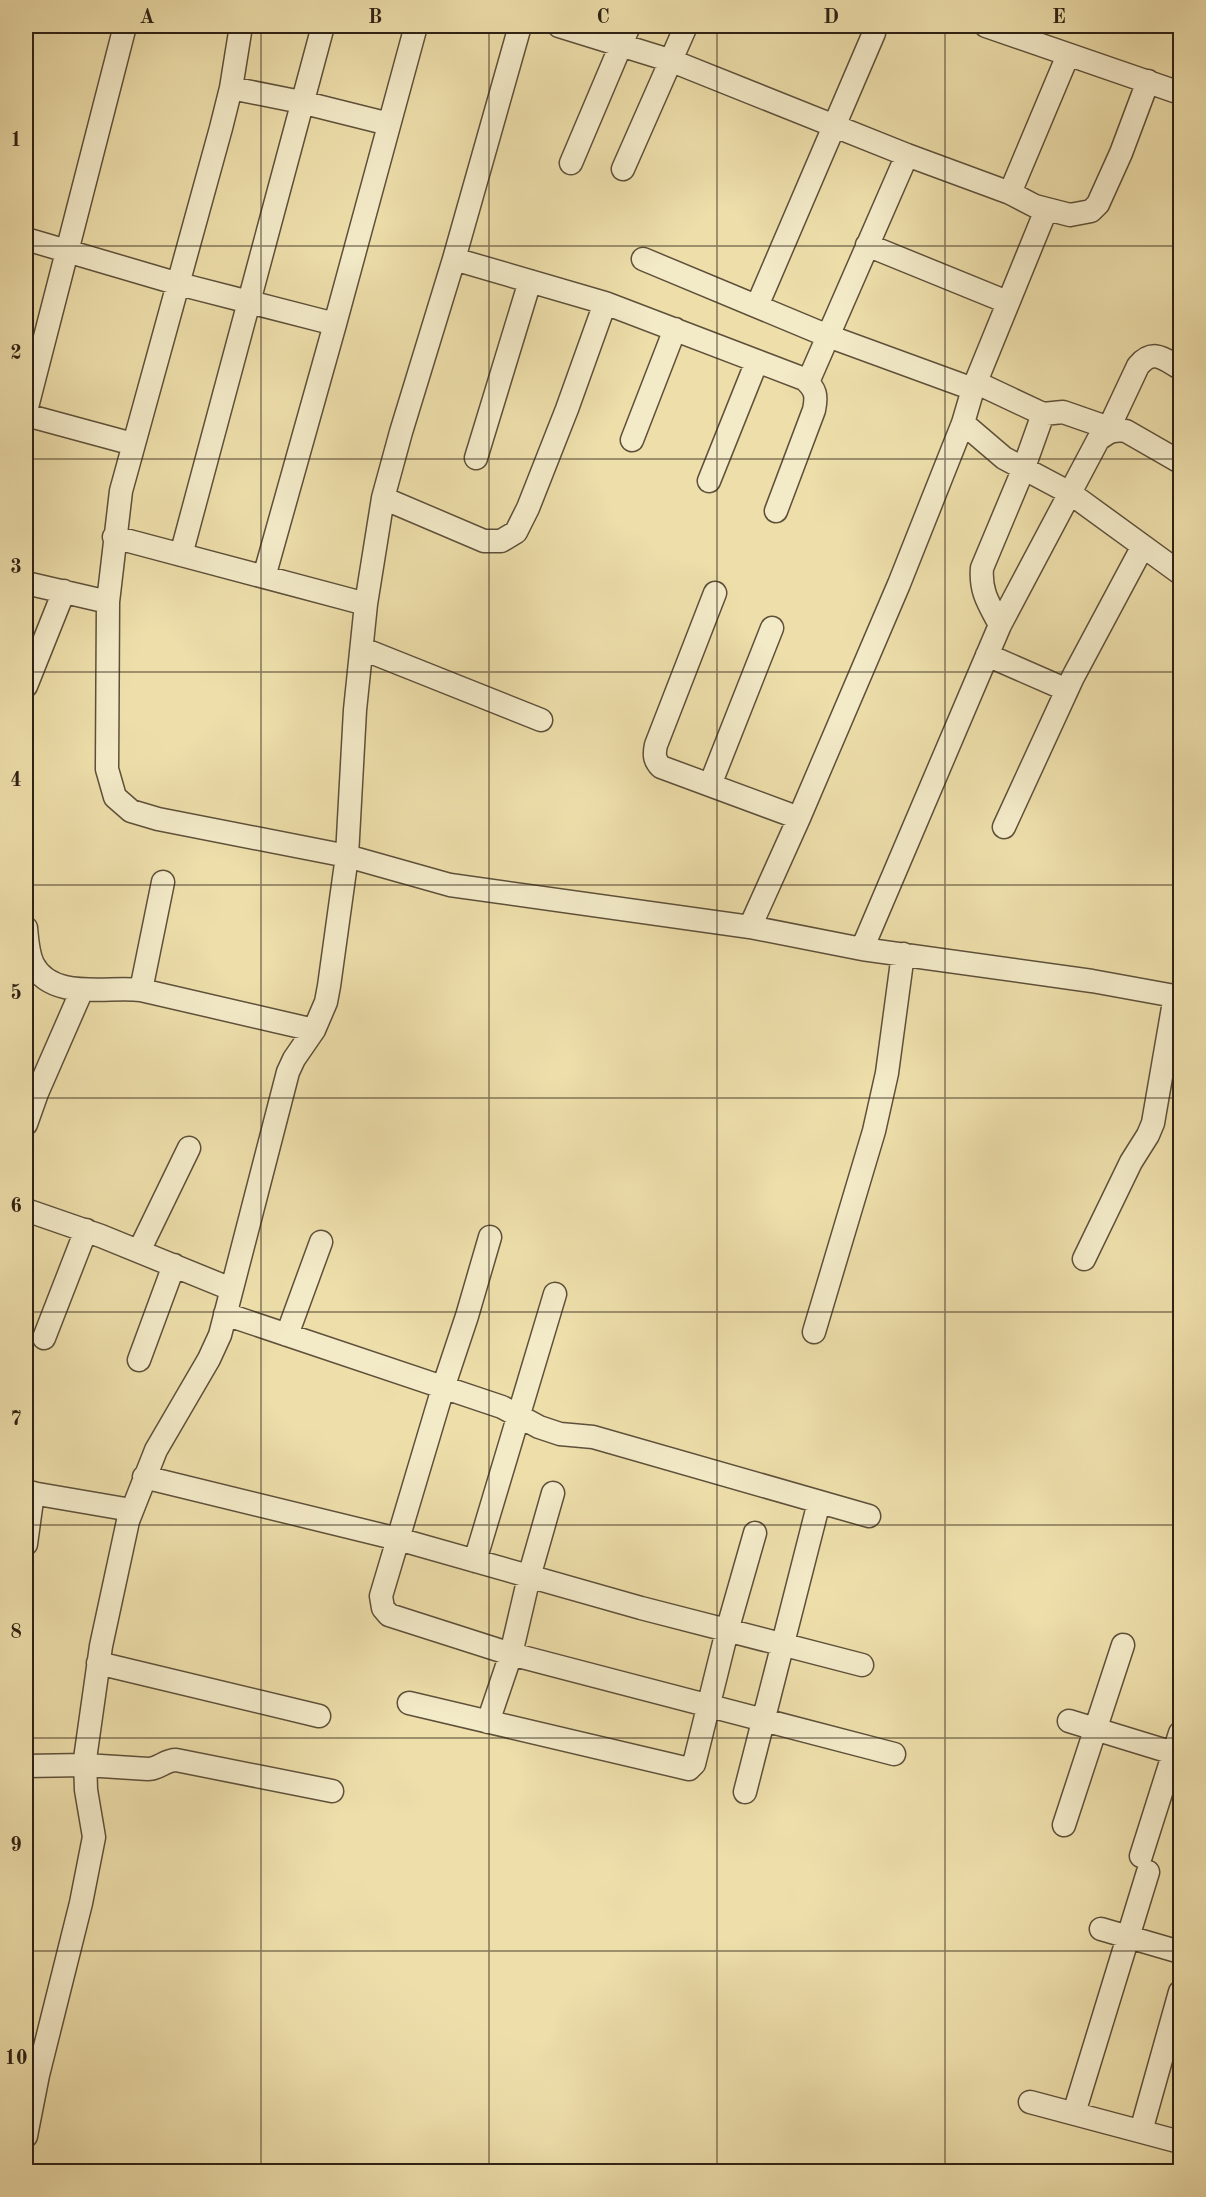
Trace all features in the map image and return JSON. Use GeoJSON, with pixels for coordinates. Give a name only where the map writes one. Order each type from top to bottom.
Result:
{"type":"FeatureCollection","features":[{"type":"Feature","properties":{"kind":"street"},"geometry":{"type":"LineString","coordinates":[[125,26],[26,413],[134,444]]}},
{"type":"Feature","properties":{"kind":"street"},"geometry":{"type":"LineString","coordinates":[[241,26],[231,88],[121,491],[108,602],[107,770],[115,797],[131,811],[158,819],[347,856],[450,885],[750,927],[862,949],[1092,981],[1178,997],[1153,1124],[1131,1162],[1084,1259]]}},
{"type":"Feature","properties":{"kind":"street"},"geometry":{"type":"LineString","coordinates":[[181,555],[322,26]]}},
{"type":"Feature","properties":{"kind":"street"},"geometry":{"type":"LineString","coordinates":[[264,577],[416,26]]}},
{"type":"Feature","properties":{"kind":"street"},"geometry":{"type":"LineString","coordinates":[[26,2136],[38,2075],[81,1903],[94,1837],[86,1790],[85,1765],[98,1663],[131,1510],[156,1450],[209,1359],[220,1335],[288,1072],[314,1030],[326,1002],[347,856],[355,710],[366,603],[383,498],[520,26]]}},
{"type":"Feature","properties":{"kind":"street"},"geometry":{"type":"LineString","coordinates":[[559,26],[625,35],[672,61],[907,155],[1010,193],[1046,210],[1070,215],[1091,211],[1098,204],[1121,153],[1148,81]]}},
{"type":"Feature","properties":{"kind":"street"},"geometry":{"type":"LineString","coordinates":[[623,169],[686,26]]}},
{"type":"Feature","properties":{"kind":"street"},"geometry":{"type":"LineString","coordinates":[[986,26],[1180,93]]}},
{"type":"Feature","properties":{"kind":"street"},"geometry":{"type":"LineString","coordinates":[[757,306],[874,33]]}},
{"type":"Feature","properties":{"kind":"street"},"geometry":{"type":"LineString","coordinates":[[571,163],[625,35]]}},
{"type":"Feature","properties":{"kind":"street"},"geometry":{"type":"LineString","coordinates":[[1010,193],[1068,55]]}},
{"type":"Feature","properties":{"kind":"street"},"geometry":{"type":"LineString","coordinates":[[231,88],[301,102],[389,124]]}},
{"type":"Feature","properties":{"kind":"street"},"geometry":{"type":"LineString","coordinates":[[808,382],[907,155]]}},
{"type":"Feature","properties":{"kind":"street"},"geometry":{"type":"LineString","coordinates":[[750,927],[899,584],[963,423],[974,385],[1046,210]]}},
{"type":"Feature","properties":{"kind":"street"},"geometry":{"type":"LineString","coordinates":[[26,239],[179,284],[335,324]]}},
{"type":"Feature","properties":{"kind":"street"},"geometry":{"type":"LineString","coordinates":[[867,245],[1007,302]]}},
{"type":"Feature","properties":{"kind":"street"},"geometry":{"type":"LineString","coordinates":[[454,259],[605,303],[808,382],[813,387],[816,397],[814,410],[776,511]]}},
{"type":"Feature","properties":{"kind":"street"},"geometry":{"type":"LineString","coordinates":[[644,259],[828,336],[974,385],[1043,414],[1063,412],[1108,430],[1126,431],[1180,462]]}},
{"type":"Feature","properties":{"kind":"street"},"geometry":{"type":"LineString","coordinates":[[476,458],[530,281]]}},
{"type":"Feature","properties":{"kind":"street"},"geometry":{"type":"LineString","coordinates":[[383,498],[484,541],[501,541],[516,532],[528,508],[567,409],[605,303]]}},
{"type":"Feature","properties":{"kind":"street"},"geometry":{"type":"LineString","coordinates":[[632,440],[675,329]]}},
{"type":"Feature","properties":{"kind":"street"},"geometry":{"type":"LineString","coordinates":[[862,949],[1000,625],[1098,440],[1108,430],[1138,366],[1143,359],[1160,356],[1180,368]]}},
{"type":"Feature","properties":{"kind":"street"},"geometry":{"type":"LineString","coordinates":[[709,481],[757,361]]}},
{"type":"Feature","properties":{"kind":"street"},"geometry":{"type":"LineString","coordinates":[[1000,625],[985,597],[981,583],[982,568],[1023,470],[1043,414]]}},
{"type":"Feature","properties":{"kind":"street"},"geometry":{"type":"LineString","coordinates":[[963,423],[987,445],[1023,470],[1070,493],[1180,573]]}},
{"type":"Feature","properties":{"kind":"street"},"geometry":{"type":"LineString","coordinates":[[114,537],[366,603]]}},
{"type":"Feature","properties":{"kind":"street"},"geometry":{"type":"LineString","coordinates":[[1004,827],[1067,690],[1143,546]]}},
{"type":"Feature","properties":{"kind":"street"},"geometry":{"type":"LineString","coordinates":[[26,583],[108,602]]}},
{"type":"Feature","properties":{"kind":"street"},"geometry":{"type":"LineString","coordinates":[[26,686],[64,591]]}},
{"type":"Feature","properties":{"kind":"street"},"geometry":{"type":"LineString","coordinates":[[715,593],[656,745],[654,754],[656,762],[661,767],[799,818]]}},
{"type":"Feature","properties":{"kind":"street"},"geometry":{"type":"LineString","coordinates":[[710,785],[772,628]]}},
{"type":"Feature","properties":{"kind":"street"},"geometry":{"type":"LineString","coordinates":[[363,649],[541,720]]}},
{"type":"Feature","properties":{"kind":"street"},"geometry":{"type":"LineString","coordinates":[[987,655],[1067,690]]}},
{"type":"Feature","properties":{"kind":"street"},"geometry":{"type":"LineString","coordinates":[[141,990],[164,882]]}},
{"type":"Feature","properties":{"kind":"street"},"geometry":{"type":"LineString","coordinates":[[26,928],[32,963],[30,970],[60,987],[82,990],[124,988],[141,990],[314,1030]]}},
{"type":"Feature","properties":{"kind":"street"},"geometry":{"type":"LineString","coordinates":[[813,1332],[874,1131],[887,1073],[903,954]]}},
{"type":"Feature","properties":{"kind":"street"},"geometry":{"type":"LineString","coordinates":[[28,1112],[82,990]]}},
{"type":"Feature","properties":{"kind":"street"},"geometry":{"type":"LineString","coordinates":[[139,1251],[189,1148]]}},
{"type":"Feature","properties":{"kind":"street"},"geometry":{"type":"LineString","coordinates":[[26,1210],[86,1230],[231,1289]]}},
{"type":"Feature","properties":{"kind":"street"},"geometry":{"type":"LineString","coordinates":[[44,1338],[86,1230]]}},
{"type":"Feature","properties":{"kind":"street"},"geometry":{"type":"LineString","coordinates":[[490,1237],[381,1596],[383,1608],[389,1615],[511,1654],[894,1754]]}},
{"type":"Feature","properties":{"kind":"street"},"geometry":{"type":"LineString","coordinates":[[287,1335],[321,1242]]}},
{"type":"Feature","properties":{"kind":"street"},"geometry":{"type":"LineString","coordinates":[[139,1360],[174,1265]]}},
{"type":"Feature","properties":{"kind":"street"},"geometry":{"type":"LineString","coordinates":[[475,1561],[555,1294]]}},
{"type":"Feature","properties":{"kind":"street"},"geometry":{"type":"LineString","coordinates":[[225,1314],[502,1407],[560,1434],[593,1437],[869,1516]]}},
{"type":"Feature","properties":{"kind":"street"},"geometry":{"type":"LineString","coordinates":[[144,1477],[398,1539],[529,1577],[862,1665]]}},
{"type":"Feature","properties":{"kind":"street"},"geometry":{"type":"LineString","coordinates":[[26,1544],[29,1493],[131,1510]]}},
{"type":"Feature","properties":{"kind":"street"},"geometry":{"type":"LineString","coordinates":[[488,1722],[511,1654],[529,1577],[553,1493]]}},
{"type":"Feature","properties":{"kind":"street"},"geometry":{"type":"LineString","coordinates":[[745,1792],[819,1502]]}},
{"type":"Feature","properties":{"kind":"street"},"geometry":{"type":"LineString","coordinates":[[409,1703],[689,1769],[694,1764],[727,1630],[755,1533]]}},
{"type":"Feature","properties":{"kind":"street"},"geometry":{"type":"LineString","coordinates":[[1064,1825],[1123,1645]]}},
{"type":"Feature","properties":{"kind":"street"},"geometry":{"type":"LineString","coordinates":[[98,1663],[319,1716]]}},
{"type":"Feature","properties":{"kind":"street"},"geometry":{"type":"LineString","coordinates":[[1069,1721],[1178,1747],[1145,1864],[1128,1937],[1074,2113]]}},
{"type":"Feature","properties":{"kind":"street"},"geometry":{"type":"LineString","coordinates":[[26,1766],[85,1765],[155,1769],[166,1761],[176,1760],[332,1791]]}},
{"type":"Feature","properties":{"kind":"street"},"geometry":{"type":"LineString","coordinates":[[1101,1929],[1180,1952]]}},
{"type":"Feature","properties":{"kind":"street"},"geometry":{"type":"LineString","coordinates":[[1141,2131],[1180,1992]]}},
{"type":"Feature","properties":{"kind":"street"},"geometry":{"type":"LineString","coordinates":[[1030,2102],[1180,2142]]}}]}
